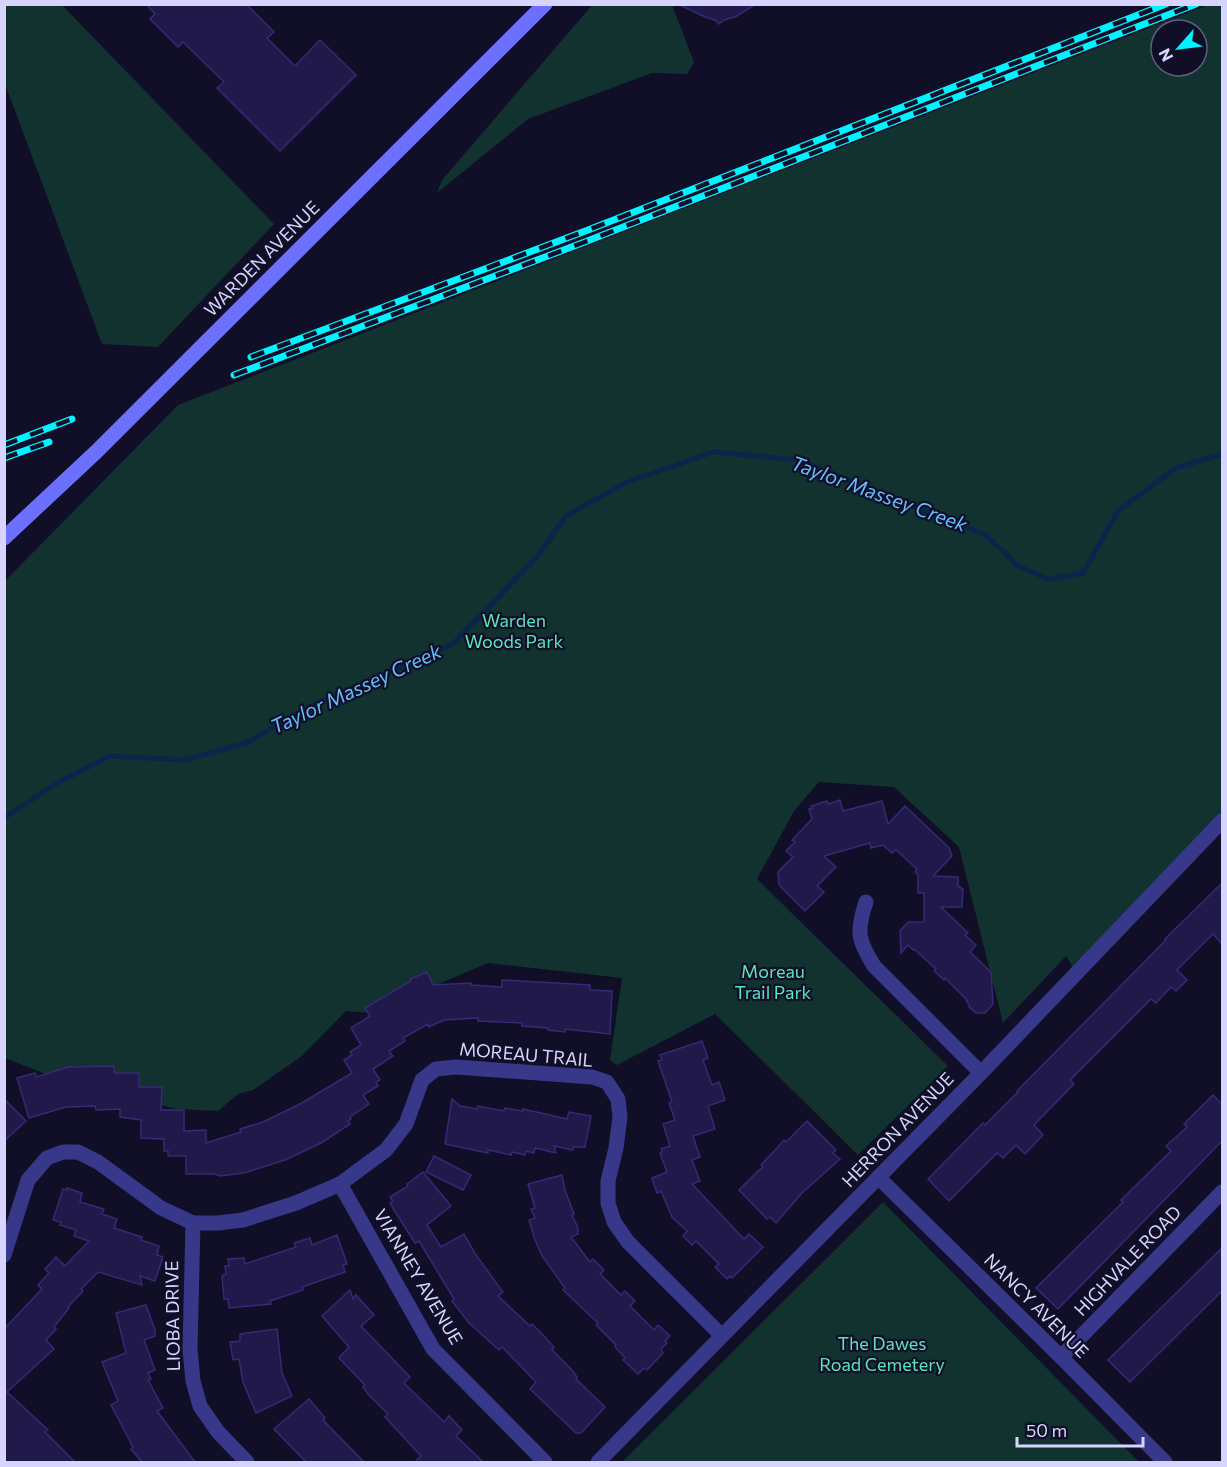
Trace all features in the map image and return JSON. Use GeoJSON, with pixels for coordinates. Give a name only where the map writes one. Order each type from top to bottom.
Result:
{"type":"FeatureCollection","features":[{"type":"Feature","properties":{"kind":"main road","name":"WARDEN AVENUE"},"geometry":{"type":"LineString","coordinates":[[4,538],[96,452],[545,4]]}},
{"type":"Feature","properties":{"kind":"street","name":"HERRON AVENUE"},"geometry":{"type":"LineString","coordinates":[[598,1462],[721,1335],[879,1178],[1222,821]]}},
{"type":"Feature","properties":{"kind":"street"},"geometry":{"type":"LineString","coordinates":[[866,902],[859,922],[861,945],[874,966],[981,1073]]}},
{"type":"Feature","properties":{"kind":"street","name":"MOREAU TRAIL"},"geometry":{"type":"LineString","coordinates":[[4,1255],[28,1180],[47,1158],[63,1152],[78,1152],[98,1162],[161,1208],[193,1223],[243,1220],[296,1203],[340,1184],[386,1150],[406,1124],[422,1080],[436,1069],[456,1067],[592,1077],[607,1082],[618,1099],[620,1117],[608,1181],[608,1203],[614,1222],[628,1242],[721,1335]]}},
{"type":"Feature","properties":{"kind":"street","name":"NANCY AVENUE"},"geometry":{"type":"LineString","coordinates":[[879,1178],[1165,1462]]}},
{"type":"Feature","properties":{"kind":"street","name":"VIANNEY AVENUE"},"geometry":{"type":"LineString","coordinates":[[340,1184],[434,1349],[545,1462]]}},
{"type":"Feature","properties":{"kind":"street","name":"HIGHVALE ROAD"},"geometry":{"type":"LineString","coordinates":[[1061,1357],[1222,1192]]}},
{"type":"Feature","properties":{"kind":"street","name":"LIOBA DRIVE"},"geometry":{"type":"LineString","coordinates":[[193,1223],[190,1339],[193,1380],[200,1406],[218,1432],[247,1462]]}},
{"type":"Feature","properties":{"kind":"green space"},"geometry":{"type":"Polygon","coordinates":[[[5,4],[62,5],[274,224],[158,347],[102,344],[5,84],[5,4]]]}},
{"type":"Feature","properties":{"kind":"green space"},"geometry":{"type":"Polygon","coordinates":[[[593,4],[672,5],[694,62],[687,74],[652,73],[528,119],[437,193],[442,180],[593,4]]]}},
{"type":"Feature","properties":{"kind":"green space","name":"Warden Woods Park"},"geometry":{"type":"Polygon","coordinates":[[[1208,5],[1222,5],[1222,814],[1075,971],[1066,956],[1003,1023],[959,847],[894,787],[819,782],[794,811],[757,879],[948,1066],[858,1155],[715,1014],[617,1065],[610,1060],[622,978],[488,963],[371,1013],[346,1011],[302,1056],[253,1090],[238,1094],[218,1111],[176,1109],[43,1073],[5,1058],[4,582],[178,405],[1149,28],[1149,78],[1209,78],[1209,18],[1175,18],[1208,5]]]}},
{"type":"Feature","properties":{"kind":"green space","name":"The Dawes Road Cemetery"},"geometry":{"type":"Polygon","coordinates":[[[883,1202],[1139,1462],[622,1462],[883,1202]]]}},
{"type":"Feature","properties":{"kind":"building"},"geometry":{"type":"Polygon","coordinates":[[[146,4],[246,4],[274,32],[267,38],[295,66],[320,40],[356,75],[280,151],[217,88],[224,82],[183,42],[178,47],[150,19],[155,14],[146,4]]]}},
{"type":"Feature","properties":{"kind":"building"},"geometry":{"type":"Polygon","coordinates":[[[678,4],[756,4],[719,24],[715,20],[678,4]]]}},
{"type":"Feature","properties":{"kind":"building"},"geometry":{"type":"Polygon","coordinates":[[[840,800],[843,811],[882,801],[888,824],[905,806],[949,848],[952,856],[933,876],[958,877],[958,886],[963,889],[962,907],[941,907],[968,933],[965,935],[976,945],[970,952],[991,972],[993,1004],[985,1013],[976,1013],[969,1007],[967,1000],[945,978],[944,980],[934,971],[936,969],[914,949],[908,945],[901,953],[900,931],[908,922],[924,922],[924,893],[918,893],[918,875],[915,872],[917,869],[896,850],[892,853],[883,845],[871,848],[870,843],[824,856],[836,867],[817,886],[824,892],[805,911],[779,885],[778,872],[793,857],[786,851],[795,842],[792,840],[812,819],[809,809],[812,808],[811,806],[840,800]]]}},
{"type":"Feature","properties":{"kind":"building"},"geometry":{"type":"Polygon","coordinates":[[[1222,883],[1222,944],[1213,934],[1177,970],[1187,980],[1176,991],[1171,987],[1156,1003],[1151,999],[1070,1080],[1074,1084],[1034,1125],[1043,1135],[1025,1154],[1016,1145],[1003,1158],[997,1153],[949,1201],[928,1179],[983,1123],[985,1125],[1018,1092],[1222,883]]]}},
{"type":"Feature","properties":{"kind":"building"},"geometry":{"type":"Polygon","coordinates":[[[427,972],[433,985],[471,983],[471,985],[502,987],[502,980],[590,985],[590,990],[612,991],[610,1034],[565,1029],[565,1032],[548,1030],[548,1028],[522,1026],[522,1023],[478,1021],[478,1018],[444,1020],[429,1027],[428,1024],[403,1038],[405,1041],[389,1051],[393,1056],[373,1069],[380,1080],[376,1082],[378,1086],[363,1095],[369,1104],[350,1117],[348,1121],[350,1124],[321,1143],[285,1160],[244,1173],[220,1176],[186,1174],[186,1156],[168,1156],[168,1151],[164,1151],[164,1139],[141,1138],[141,1120],[120,1117],[120,1109],[96,1110],[95,1106],[66,1107],[29,1118],[17,1078],[35,1073],[36,1077],[68,1067],[114,1066],[114,1073],[139,1073],[139,1087],[162,1087],[161,1110],[184,1110],[184,1131],[206,1130],[206,1143],[241,1132],[240,1129],[263,1122],[300,1104],[352,1073],[344,1060],[352,1055],[350,1052],[361,1045],[351,1028],[370,1016],[365,1008],[411,981],[410,979],[427,972]]]}},
{"type":"Feature","properties":{"kind":"building"},"geometry":{"type":"Polygon","coordinates":[[[702,1041],[708,1058],[703,1060],[712,1085],[719,1082],[725,1100],[708,1106],[715,1129],[693,1136],[700,1157],[692,1160],[700,1181],[692,1184],[744,1239],[749,1234],[763,1247],[732,1278],[730,1276],[727,1279],[715,1267],[719,1264],[696,1241],[692,1245],[683,1236],[687,1231],[672,1217],[661,1191],[657,1193],[652,1178],[667,1172],[660,1153],[661,1149],[670,1146],[663,1124],[675,1120],[669,1103],[672,1102],[658,1061],[662,1060],[660,1055],[702,1041]]]}},
{"type":"Feature","properties":{"kind":"building"},"geometry":{"type":"Polygon","coordinates":[[[1213,1095],[1222,1104],[1222,1141],[1058,1309],[1036,1288],[1171,1151],[1166,1146],[1187,1127],[1184,1124],[1213,1095]]]}},
{"type":"Feature","properties":{"kind":"building"},"geometry":{"type":"Polygon","coordinates":[[[4,1099],[26,1121],[4,1141],[4,1099]]]}},
{"type":"Feature","properties":{"kind":"building"},"geometry":{"type":"Polygon","coordinates":[[[452,1099],[460,1106],[477,1109],[478,1106],[504,1111],[505,1108],[523,1111],[523,1109],[567,1119],[569,1112],[591,1116],[585,1147],[573,1147],[573,1150],[554,1146],[556,1153],[535,1148],[534,1153],[526,1151],[525,1155],[512,1152],[511,1155],[488,1150],[488,1153],[445,1144],[452,1099]]]}},
{"type":"Feature","properties":{"kind":"building"},"geometry":{"type":"Polygon","coordinates":[[[807,1121],[836,1150],[833,1153],[840,1159],[802,1193],[776,1223],[770,1217],[767,1219],[739,1190],[763,1167],[761,1165],[784,1140],[786,1142],[807,1121]]]}},
{"type":"Feature","properties":{"kind":"building"},"geometry":{"type":"Polygon","coordinates":[[[434,1156],[471,1175],[463,1190],[426,1172],[434,1156]]]}},
{"type":"Feature","properties":{"kind":"building"},"geometry":{"type":"Polygon","coordinates":[[[423,1172],[451,1206],[427,1225],[441,1247],[464,1234],[503,1292],[498,1296],[544,1336],[554,1347],[552,1350],[572,1370],[576,1379],[605,1407],[581,1433],[576,1433],[530,1389],[536,1382],[502,1347],[499,1350],[469,1323],[452,1301],[454,1299],[419,1241],[415,1243],[394,1210],[390,1197],[408,1186],[407,1184],[423,1172]]]}},
{"type":"Feature","properties":{"kind":"building"},"geometry":{"type":"Polygon","coordinates":[[[562,1175],[574,1214],[572,1215],[578,1228],[578,1234],[571,1237],[590,1262],[593,1259],[604,1270],[600,1274],[621,1295],[625,1291],[635,1301],[630,1306],[654,1330],[658,1325],[670,1336],[661,1349],[663,1353],[647,1370],[644,1368],[638,1374],[623,1360],[625,1358],[615,1347],[616,1345],[596,1325],[598,1323],[563,1290],[565,1288],[542,1256],[534,1237],[529,1220],[535,1218],[531,1209],[535,1208],[528,1184],[562,1175]]]}},
{"type":"Feature","properties":{"kind":"building"},"geometry":{"type":"Polygon","coordinates":[[[67,1188],[82,1193],[80,1202],[104,1209],[102,1214],[117,1219],[114,1228],[142,1237],[141,1240],[159,1246],[157,1255],[163,1257],[155,1281],[140,1276],[142,1285],[98,1272],[81,1289],[83,1291],[68,1307],[54,1327],[56,1329],[46,1340],[54,1349],[7,1392],[48,1430],[45,1432],[75,1462],[4,1462],[4,1329],[42,1289],[38,1285],[49,1273],[45,1269],[56,1257],[65,1266],[89,1241],[74,1236],[76,1230],[53,1220],[63,1189],[67,1190],[67,1188]]]}},
{"type":"Feature","properties":{"kind":"building"},"geometry":{"type":"Polygon","coordinates":[[[337,1235],[347,1264],[343,1265],[345,1272],[302,1287],[303,1290],[270,1301],[271,1304],[229,1308],[228,1299],[224,1299],[222,1276],[226,1274],[225,1266],[229,1266],[228,1259],[244,1258],[245,1264],[296,1247],[294,1243],[310,1238],[312,1245],[337,1235]]]}},
{"type":"Feature","properties":{"kind":"building"},"geometry":{"type":"Polygon","coordinates":[[[1222,1248],[1222,1291],[1130,1382],[1108,1360],[1222,1248]]]}},
{"type":"Feature","properties":{"kind":"building"},"geometry":{"type":"Polygon","coordinates":[[[350,1290],[353,1299],[356,1295],[374,1315],[361,1326],[410,1377],[404,1383],[444,1422],[449,1416],[462,1430],[456,1436],[483,1462],[415,1462],[421,1456],[385,1417],[388,1414],[368,1394],[363,1387],[365,1385],[339,1358],[349,1347],[322,1316],[350,1290]]]}},
{"type":"Feature","properties":{"kind":"building"},"geometry":{"type":"Polygon","coordinates":[[[146,1305],[155,1330],[155,1336],[144,1340],[155,1370],[148,1373],[151,1379],[148,1380],[163,1408],[157,1411],[195,1462],[142,1462],[131,1449],[133,1447],[111,1405],[118,1401],[102,1362],[126,1353],[116,1313],[146,1305]]]}},
{"type":"Feature","properties":{"kind":"building"},"geometry":{"type":"Polygon","coordinates":[[[277,1329],[282,1373],[292,1396],[256,1413],[243,1382],[239,1359],[233,1360],[230,1342],[240,1341],[240,1334],[277,1329]]]}},
{"type":"Feature","properties":{"kind":"building"},"geometry":{"type":"Polygon","coordinates":[[[309,1399],[325,1418],[323,1420],[364,1462],[306,1462],[274,1429],[309,1399]]]}},
{"type":"Feature","properties":{"kind":"waterway","name":"Taylor Massey Creek"},"geometry":{"type":"LineString","coordinates":[[4,818],[57,783],[110,756],[185,760],[246,743],[311,706],[453,644],[537,557],[566,516],[625,483],[713,452],[798,460],[986,535],[1017,565],[1047,579],[1083,573],[1118,511],[1176,468],[1222,454]]}},
{"type":"Feature","properties":{"kind":"railway"},"geometry":{"type":"LineString","coordinates":[[251,357],[588,230],[1166,4]]}},
{"type":"Feature","properties":{"kind":"railway"},"geometry":{"type":"LineString","coordinates":[[234,375],[582,243],[1196,4]]}},
{"type":"Feature","properties":{"kind":"railway"},"geometry":{"type":"LineString","coordinates":[[4,445],[72,419]]}},
{"type":"Feature","properties":{"kind":"railway"},"geometry":{"type":"LineString","coordinates":[[4,458],[49,442]]}},
{"type":"Feature","properties":{"kind":"park label","name":"Moreau Trail Park"},"geometry":{"type":"Point","coordinates":[773,982]}}]}
